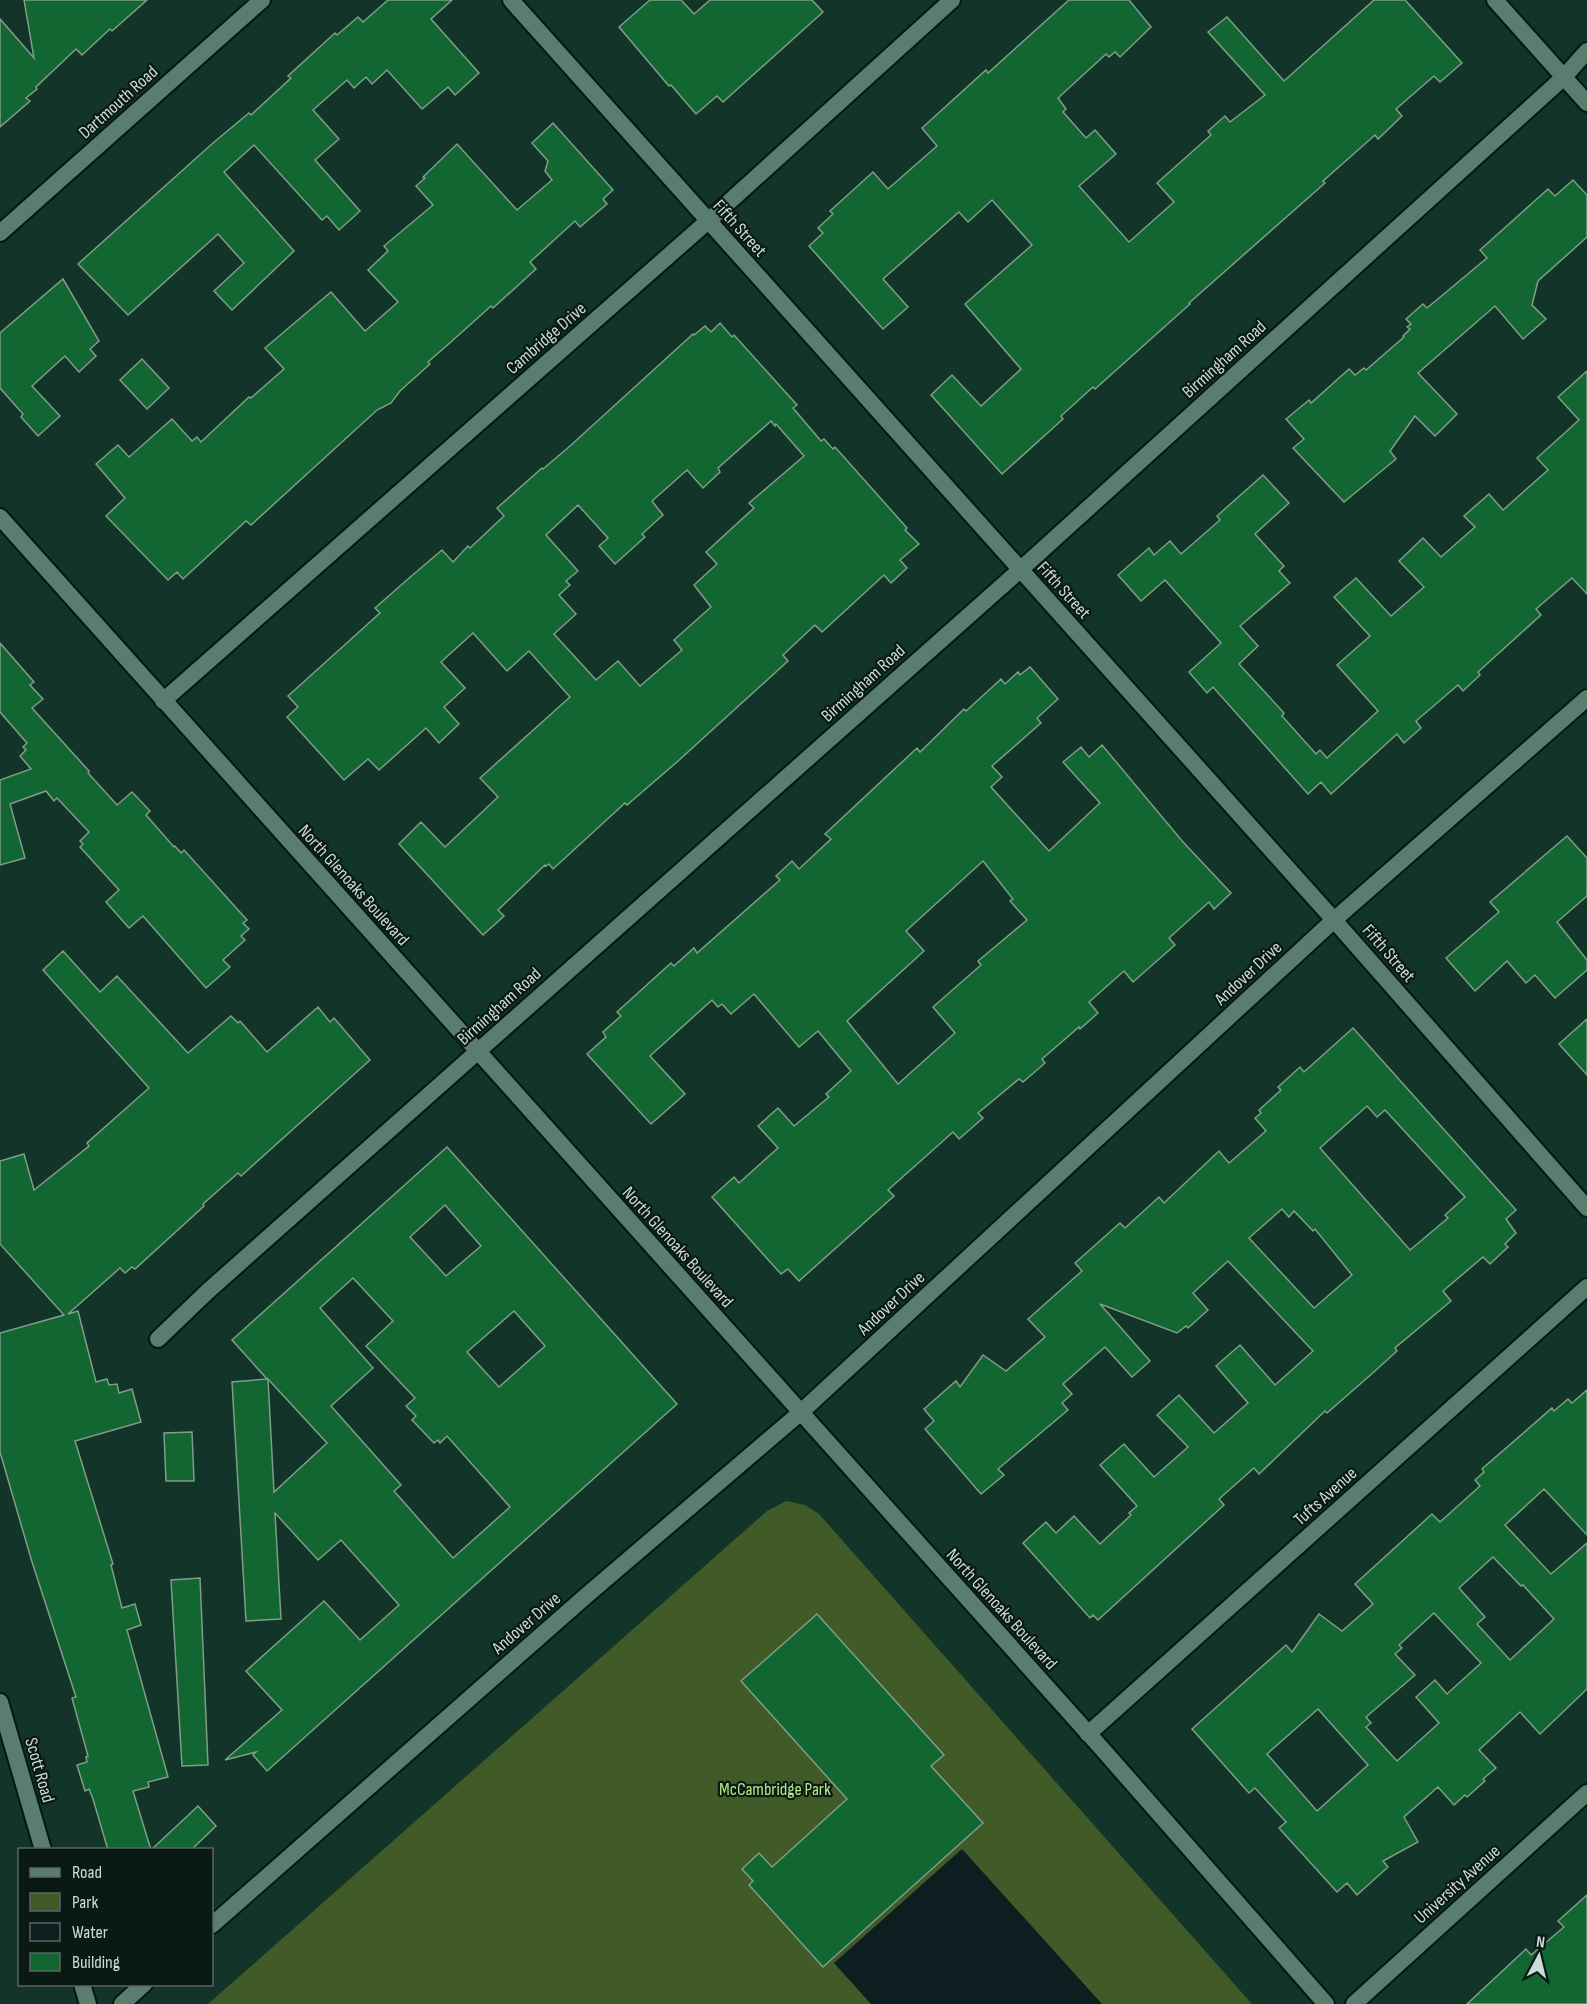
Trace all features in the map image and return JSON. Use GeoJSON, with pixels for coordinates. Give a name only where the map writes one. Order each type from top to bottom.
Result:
{"type":"FeatureCollection","features":[{"type":"Feature","properties":{"kind":"street","name":"Dartmouth Road"},"geometry":{"type":"LineString","coordinates":[[0,233],[262,0]]}},
{"type":"Feature","properties":{"kind":"street","name":"Fifth Street"},"geometry":{"type":"LineString","coordinates":[[511,0],[1334,920],[1587,1208]]}},
{"type":"Feature","properties":{"kind":"street","name":"Cambridge Drive"},"geometry":{"type":"LineString","coordinates":[[163,702],[708,221],[952,0]]}},
{"type":"Feature","properties":{"kind":"street"},"geometry":{"type":"LineString","coordinates":[[1495,0],[1587,103]]}},
{"type":"Feature","properties":{"kind":"street","name":"Birmingham Road"},"geometry":{"type":"LineString","coordinates":[[158,1339],[216,1283],[1020,570],[1564,77],[1587,51]]}},
{"type":"Feature","properties":{"kind":"street","name":"North Glenoaks Boulevard"},"geometry":{"type":"LineString","coordinates":[[0,517],[1088,1734],[1326,2004]]}},
{"type":"Feature","properties":{"kind":"street","name":"Andover Drive"},"geometry":{"type":"LineString","coordinates":[[213,1924],[587,1595],[800,1413],[1334,920],[1587,698]]}},
{"type":"Feature","properties":{"kind":"street","name":"Tufts Avenue"},"geometry":{"type":"LineString","coordinates":[[1088,1734],[1587,1287]]}},
{"type":"Feature","properties":{"kind":"street","name":"Scott Road"},"geometry":{"type":"LineString","coordinates":[[0,1702],[42,1848]]}},
{"type":"Feature","properties":{"kind":"street","name":"University Avenue"},"geometry":{"type":"LineString","coordinates":[[1354,2004],[1587,1793]]}},
{"type":"Feature","properties":{"kind":"street"},"geometry":{"type":"LineString","coordinates":[[83,1986],[88,2004]]}},
{"type":"Feature","properties":{"kind":"street"},"geometry":{"type":"LineString","coordinates":[[122,2004],[142,1986]]}},
{"type":"Feature","properties":{"kind":"green space","name":"McCambridge Park"},"geometry":{"type":"Polygon","coordinates":[[[786,1501],[805,1505],[819,1514],[1252,2004],[208,2004],[767,1511],[786,1501]]]}},
{"type":"Feature","properties":{"kind":"water"},"geometry":{"type":"Polygon","coordinates":[[[962,1849],[1102,2004],[871,2004],[834,1963],[962,1849]]]}},
{"type":"Feature","properties":{"kind":"building"},"geometry":{"type":"Polygon","coordinates":[[[24,0],[147,0],[82,55],[76,49],[26,98],[30,101],[0,127],[0,19],[34,58],[24,0]]]}},
{"type":"Feature","properties":{"kind":"building"},"geometry":{"type":"Polygon","coordinates":[[[388,0],[452,0],[431,19],[479,73],[455,95],[448,87],[422,109],[387,70],[372,84],[366,77],[354,88],[347,80],[313,110],[339,139],[315,160],[360,211],[339,230],[327,216],[322,220],[254,145],[224,172],[294,251],[232,310],[214,291],[244,263],[218,234],[128,315],[78,264],[213,143],[249,113],[251,115],[291,78],[288,76],[335,33],[337,35],[358,17],[363,22],[388,0]]]}},
{"type":"Feature","properties":{"kind":"building"},"geometry":{"type":"Polygon","coordinates":[[[650,0],[681,0],[694,14],[710,0],[812,0],[823,12],[723,102],[717,96],[696,114],[619,27],[650,0]]]}},
{"type":"Feature","properties":{"kind":"building"},"geometry":{"type":"Polygon","coordinates":[[[1069,0],[1129,0],[1151,27],[1120,57],[1115,52],[1109,57],[1106,54],[1058,98],[1066,109],[1063,112],[1086,138],[1095,130],[1116,154],[1079,186],[1129,242],[1174,202],[1157,183],[1211,135],[1208,131],[1225,116],[1230,122],[1265,95],[1208,32],[1227,17],[1284,81],[1374,0],[1405,0],[1462,63],[1440,82],[1434,76],[1396,109],[1402,116],[1378,139],[1375,135],[1323,181],[1325,183],[1095,389],[1093,387],[1061,416],[1063,419],[1002,474],[931,395],[952,375],[981,406],[1021,369],[965,304],[1032,245],[992,200],[968,222],[959,212],[883,279],[908,307],[883,329],[809,246],[823,233],[818,228],[833,214],[830,211],[873,172],[888,189],[937,146],[922,128],[986,70],[988,73],[1069,0]]]}},
{"type":"Feature","properties":{"kind":"building"},"geometry":{"type":"Polygon","coordinates":[[[553,123],[613,190],[603,199],[607,204],[580,227],[575,221],[530,262],[536,269],[428,362],[430,364],[400,391],[391,403],[377,410],[251,525],[246,521],[183,579],[177,572],[168,580],[106,516],[125,498],[96,464],[118,445],[129,457],[172,419],[192,441],[197,437],[201,442],[249,397],[251,398],[284,369],[265,348],[331,292],[365,331],[398,302],[368,270],[388,251],[384,246],[433,205],[416,186],[425,178],[423,177],[457,144],[517,210],[552,180],[545,171],[548,161],[532,143],[553,123]]]}},
{"type":"Feature","properties":{"kind":"building"},"geometry":{"type":"Polygon","coordinates":[[[1573,180],[1587,195],[1587,237],[1538,281],[1532,305],[1546,319],[1523,339],[1495,306],[1418,373],[1457,414],[1435,436],[1415,416],[1390,451],[1396,459],[1344,502],[1293,448],[1304,439],[1286,419],[1309,400],[1311,403],[1349,369],[1355,375],[1364,368],[1366,370],[1404,337],[1410,329],[1407,327],[1411,324],[1406,319],[1423,304],[1427,308],[1487,258],[1480,250],[1548,189],[1555,196],[1573,180]]]}},
{"type":"Feature","properties":{"kind":"building"},"geometry":{"type":"Polygon","coordinates":[[[63,279],[99,341],[90,349],[96,356],[79,372],[65,356],[32,386],[60,416],[38,436],[21,417],[23,414],[0,388],[0,333],[63,279]]]}},
{"type":"Feature","properties":{"kind":"building"},"geometry":{"type":"Polygon","coordinates":[[[720,323],[732,337],[734,335],[797,405],[793,408],[821,441],[824,439],[833,449],[835,447],[919,544],[900,560],[907,568],[891,583],[884,575],[822,632],[815,625],[783,655],[788,661],[677,762],[627,805],[625,803],[553,869],[549,864],[545,865],[498,910],[504,916],[483,935],[399,844],[421,822],[445,847],[498,797],[480,778],[570,697],[529,651],[507,671],[473,633],[441,662],[465,688],[444,707],[459,724],[439,743],[426,728],[379,770],[368,759],[344,780],[287,717],[298,707],[288,696],[380,613],[375,608],[408,579],[442,550],[453,562],[468,546],[470,548],[504,516],[497,508],[570,446],[693,334],[705,326],[711,332],[720,323]],[[771,421],[718,468],[720,472],[703,488],[687,470],[652,501],[663,515],[642,534],[645,537],[615,564],[599,546],[608,538],[578,505],[546,535],[578,571],[566,581],[570,585],[559,595],[576,614],[554,634],[596,680],[618,661],[640,686],[682,650],[674,640],[711,607],[694,585],[717,564],[706,552],[754,508],[749,503],[804,456],[776,424],[775,426],[771,421]]]}},
{"type":"Feature","properties":{"kind":"building"},"geometry":{"type":"Polygon","coordinates":[[[142,359],[169,388],[147,409],[120,380],[142,359]]]}},
{"type":"Feature","properties":{"kind":"building"},"geometry":{"type":"Polygon","coordinates":[[[1587,371],[1587,594],[1572,578],[1536,609],[1541,615],[1478,672],[1480,675],[1463,691],[1458,685],[1416,721],[1421,728],[1404,743],[1397,734],[1331,794],[1321,782],[1308,794],[1213,687],[1207,693],[1189,672],[1221,643],[1165,580],[1141,601],[1118,575],[1149,548],[1154,555],[1170,541],[1181,554],[1220,520],[1217,516],[1263,475],[1289,503],[1255,534],[1284,566],[1279,571],[1290,583],[1240,626],[1258,646],[1239,664],[1284,713],[1282,716],[1316,754],[1320,750],[1327,758],[1378,711],[1337,665],[1370,636],[1334,597],[1356,578],[1391,616],[1424,587],[1399,561],[1423,538],[1441,557],[1475,527],[1464,516],[1489,494],[1503,510],[1548,470],[1537,458],[1579,420],[1558,397],[1587,371]]]}},
{"type":"Feature","properties":{"kind":"building"},"geometry":{"type":"Polygon","coordinates":[[[0,643],[34,682],[30,685],[43,699],[32,708],[89,771],[88,773],[117,805],[132,792],[150,811],[146,815],[174,847],[181,853],[184,850],[247,920],[243,923],[249,929],[241,936],[245,940],[223,960],[230,967],[206,988],[143,916],[129,928],[106,902],[119,890],[80,847],[83,844],[80,841],[89,832],[57,798],[54,801],[46,791],[10,804],[25,858],[0,865],[0,780],[31,769],[20,756],[26,750],[23,747],[27,743],[0,712],[0,643]]]}},
{"type":"Feature","properties":{"kind":"building"},"geometry":{"type":"Polygon","coordinates":[[[1030,667],[1058,699],[1037,718],[1041,723],[992,766],[1002,777],[991,787],[1049,851],[1100,803],[1063,762],[1081,747],[1089,757],[1102,745],[1183,842],[1231,893],[1214,909],[1209,902],[1169,938],[1175,945],[1133,982],[1124,971],[1089,1002],[1098,1013],[1042,1059],[1045,1063],[1023,1082],[1019,1079],[978,1113],[983,1118],[959,1139],[953,1132],[888,1190],[894,1196],[799,1281],[788,1269],[781,1274],[712,1197],[734,1177],[739,1183],[778,1148],[758,1126],[778,1108],[794,1126],[829,1097],[826,1094],[851,1071],[818,1031],[799,1047],[754,994],[731,1014],[722,1004],[718,1007],[712,1000],[650,1056],[685,1094],[651,1124],[587,1054],[606,1037],[603,1032],[621,1016],[617,1012],[671,963],[674,966],[694,948],[697,953],[780,880],[776,876],[792,861],[799,869],[831,839],[825,834],[917,748],[920,752],[964,709],[966,711],[1001,679],[1005,684],[1018,672],[1020,675],[1030,667]],[[983,861],[906,931],[924,951],[847,1021],[898,1084],[955,1033],[933,1007],[981,965],[978,961],[1027,920],[1010,901],[1013,899],[983,861]]]}},
{"type":"Feature","properties":{"kind":"building"},"geometry":{"type":"Polygon","coordinates":[[[1567,836],[1587,858],[1587,896],[1557,922],[1587,960],[1587,970],[1555,998],[1535,975],[1526,983],[1507,961],[1475,991],[1446,958],[1499,912],[1490,902],[1567,836]]]}},
{"type":"Feature","properties":{"kind":"building"},"geometry":{"type":"Polygon","coordinates":[[[63,951],[100,992],[117,976],[188,1053],[231,1016],[238,1023],[240,1021],[267,1052],[318,1007],[330,1022],[334,1018],[370,1060],[241,1176],[238,1173],[203,1204],[204,1206],[135,1269],[132,1267],[125,1273],[120,1268],[68,1314],[78,1311],[96,1382],[107,1379],[109,1385],[117,1384],[119,1393],[132,1389],[141,1422],[75,1441],[113,1564],[111,1565],[122,1608],[135,1604],[141,1625],[127,1630],[168,1777],[148,1782],[149,1787],[133,1791],[150,1848],[107,1848],[93,1799],[89,1789],[85,1791],[77,1765],[87,1762],[86,1757],[88,1756],[72,1698],[76,1697],[32,1562],[0,1452],[0,1333],[64,1315],[0,1244],[0,1161],[24,1154],[34,1190],[89,1146],[87,1143],[149,1088],[43,970],[63,951]]]}},
{"type":"Feature","properties":{"kind":"building"},"geometry":{"type":"Polygon","coordinates":[[[1587,1019],[1587,1075],[1559,1044],[1587,1019]]]}},
{"type":"Feature","properties":{"kind":"building"},"geometry":{"type":"Polygon","coordinates":[[[1353,1028],[1516,1210],[1506,1219],[1516,1233],[1505,1244],[1508,1247],[1490,1264],[1483,1257],[1443,1291],[1451,1301],[1395,1348],[1397,1351],[1375,1371],[1327,1413],[1325,1411],[1259,1474],[1254,1468],[1219,1499],[1224,1505],[1098,1620],[1093,1615],[1090,1618],[1023,1543],[1046,1522],[1056,1533],[1074,1516],[1100,1544],[1131,1515],[1129,1513],[1137,1506],[1100,1465],[1124,1444],[1154,1477],[1188,1447],[1157,1415],[1179,1395],[1214,1433],[1248,1403],[1216,1366],[1240,1345],[1275,1385],[1313,1351],[1228,1261],[1193,1293],[1208,1310],[1188,1328],[1186,1326],[1177,1333],[1100,1304],[1150,1361],[1132,1377],[1105,1347],[1063,1384],[1072,1394],[1062,1403],[1068,1410],[998,1469],[1004,1475],[981,1494],[925,1429],[934,1421],[924,1409],[956,1381],[960,1387],[983,1355],[1006,1371],[1045,1337],[1028,1319],[1082,1271],[1075,1263],[1120,1223],[1125,1228],[1159,1197],[1164,1203],[1219,1151],[1229,1163],[1266,1131],[1255,1118],[1261,1113],[1259,1110],[1281,1090],[1278,1087],[1300,1067],[1304,1072],[1353,1028]],[[1367,1106],[1320,1148],[1410,1250],[1448,1218],[1445,1215],[1465,1197],[1385,1110],[1377,1117],[1367,1106]],[[1282,1209],[1249,1238],[1314,1308],[1352,1275],[1315,1229],[1313,1231],[1294,1211],[1289,1217],[1282,1209]]]}},
{"type":"Feature","properties":{"kind":"building"},"geometry":{"type":"Polygon","coordinates":[[[447,1147],[677,1404],[267,1771],[253,1755],[256,1752],[225,1760],[282,1710],[246,1671],[324,1601],[360,1640],[399,1605],[341,1540],[318,1560],[275,1513],[281,1619],[246,1621],[232,1382],[267,1379],[232,1340],[447,1147]],[[445,1205],[410,1237],[446,1276],[481,1246],[445,1205]],[[353,1278],[320,1308],[373,1368],[331,1406],[401,1485],[394,1491],[453,1558],[510,1507],[447,1436],[440,1443],[438,1440],[434,1443],[412,1420],[416,1416],[406,1406],[415,1398],[366,1346],[393,1321],[353,1278]],[[514,1311],[467,1352],[499,1387],[545,1346],[514,1311]],[[268,1379],[274,1492],[327,1443],[268,1379]]]}},
{"type":"Feature","properties":{"kind":"building"},"geometry":{"type":"Polygon","coordinates":[[[1587,1390],[1587,1535],[1544,1489],[1505,1525],[1551,1574],[1587,1543],[1587,1689],[1540,1734],[1520,1712],[1479,1750],[1496,1768],[1483,1779],[1485,1781],[1454,1805],[1438,1787],[1404,1817],[1418,1842],[1383,1861],[1388,1867],[1357,1895],[1347,1883],[1337,1892],[1279,1828],[1286,1822],[1255,1788],[1249,1793],[1192,1729],[1286,1645],[1292,1652],[1319,1614],[1342,1631],[1373,1604],[1355,1584],[1432,1514],[1440,1522],[1480,1486],[1475,1480],[1484,1472],[1482,1469],[1552,1408],[1554,1411],[1568,1399],[1572,1403],[1587,1390]],[[1493,1557],[1459,1588],[1485,1617],[1477,1624],[1510,1660],[1554,1619],[1493,1557]],[[1434,1613],[1399,1645],[1402,1648],[1395,1654],[1415,1675],[1366,1717],[1371,1723],[1366,1727],[1397,1761],[1439,1723],[1416,1697],[1435,1680],[1447,1694],[1481,1663],[1434,1613]],[[1318,1709],[1267,1754],[1317,1811],[1368,1765],[1318,1709]]]}},
{"type":"Feature","properties":{"kind":"building"},"geometry":{"type":"Polygon","coordinates":[[[192,1432],[194,1481],[166,1481],[164,1433],[192,1432]]]}},
{"type":"Feature","properties":{"kind":"building"},"geometry":{"type":"Polygon","coordinates":[[[200,1578],[208,1765],[182,1766],[171,1580],[200,1578]]]}},
{"type":"Feature","properties":{"kind":"building"},"geometry":{"type":"Polygon","coordinates":[[[817,1614],[944,1755],[931,1766],[983,1823],[823,1967],[749,1885],[753,1881],[742,1869],[759,1853],[772,1867],[847,1799],[741,1681],[817,1614]]]}},
{"type":"Feature","properties":{"kind":"building"},"geometry":{"type":"Polygon","coordinates":[[[198,1806],[216,1826],[193,1848],[153,1848],[198,1806]]]}},
{"type":"Feature","properties":{"kind":"building"},"geometry":{"type":"Polygon","coordinates":[[[1587,1895],[1587,2004],[1467,2004],[1526,1949],[1531,1955],[1564,1927],[1558,1921],[1587,1895]]]}}]}
